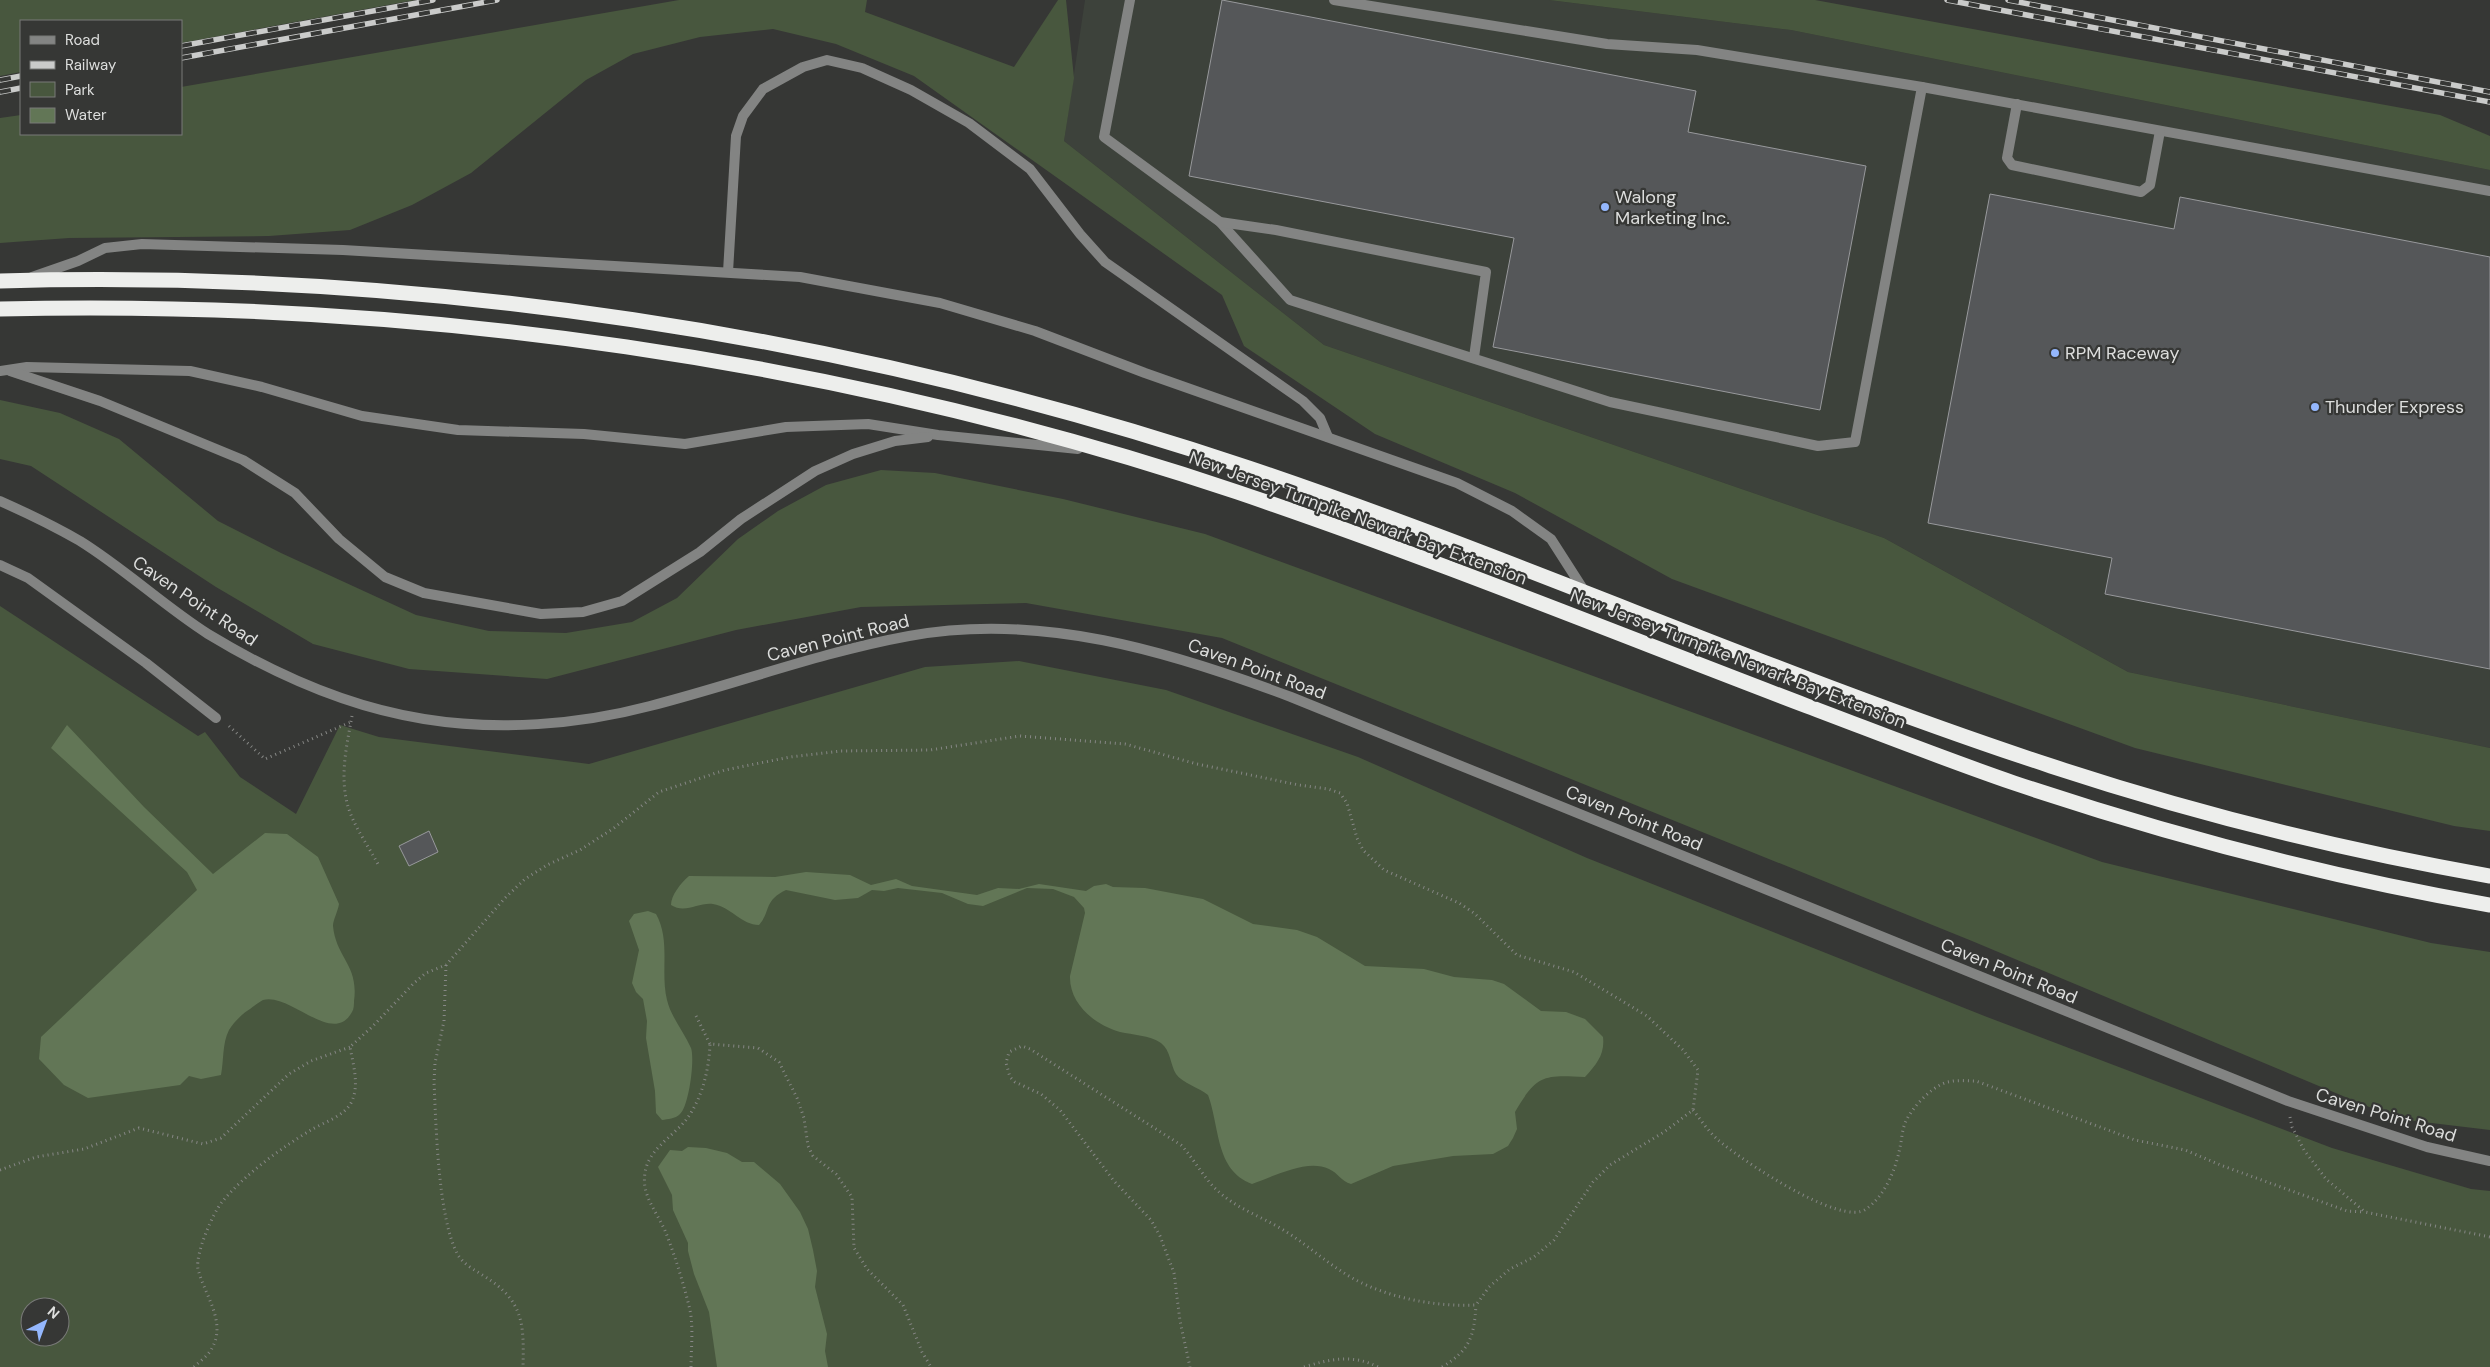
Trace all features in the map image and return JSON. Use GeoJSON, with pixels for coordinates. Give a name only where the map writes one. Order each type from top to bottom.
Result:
{"type":"FeatureCollection","features":[{"type":"Feature","properties":{"kind":"highway","name":"New Jersey Turnpike Newark Bay Extension"},"geometry":{"type":"LineString","coordinates":[[0,281],[228,283],[423,295],[643,322],[794,348],[985,391],[1081,416],[1200,452],[1335,498],[1962,735],[2088,778],[2303,838],[2490,876]]}},
{"type":"Feature","properties":{"kind":"highway","name":"New Jersey Turnpike Newark Bay Extension"},"geometry":{"type":"LineString","coordinates":[[0,309],[153,308],[280,313],[399,321],[543,336],[692,358],[801,378],[933,406],[1106,452],[1322,522],[1940,756],[2027,787],[2152,826],[2248,853],[2359,879],[2490,905]]}},
{"type":"Feature","properties":{"kind":"street"},"geometry":{"type":"LineString","coordinates":[[1130,0],[1104,137],[1220,222],[1290,300],[1474,357],[1594,398],[1710,425],[1818,446],[1855,442],[1922,87]]}},
{"type":"Feature","properties":{"kind":"street"},"geometry":{"type":"LineString","coordinates":[[1334,0],[1607,44],[1697,50],[1922,87],[2490,191]]}},
{"type":"Feature","properties":{"kind":"street"},"geometry":{"type":"LineString","coordinates":[[728,272],[736,136],[743,116],[763,89],[803,67],[827,60],[862,68],[911,90],[970,123],[1030,169],[1080,234],[1105,262],[1302,401],[1320,418],[1328,437]]}},
{"type":"Feature","properties":{"kind":"street"},"geometry":{"type":"LineString","coordinates":[[2017,104],[2007,158],[2012,165],[2141,192],[2150,185],[2160,131]]}},
{"type":"Feature","properties":{"kind":"street"},"geometry":{"type":"LineString","coordinates":[[1220,222],[1276,230],[1486,272],[1474,357]]}},
{"type":"Feature","properties":{"kind":"street"},"geometry":{"type":"LineString","coordinates":[[23,280],[78,261],[105,248],[142,244],[343,250],[800,276],[940,303],[1035,331],[1145,373],[1457,483],[1512,511],[1551,539],[1586,593]]}},
{"type":"Feature","properties":{"kind":"street"},"geometry":{"type":"LineString","coordinates":[[3,370],[28,367],[190,371],[262,387],[362,416],[458,430],[584,434],[685,444],[786,427],[868,424],[938,435],[1106,452]]}},
{"type":"Feature","properties":{"kind":"street"},"geometry":{"type":"LineString","coordinates":[[3,370],[100,400],[243,460],[296,494],[339,539],[385,578],[424,593],[541,614],[583,612],[622,601],[700,552],[741,519],[815,471],[853,454],[895,441],[938,435]]}},
{"type":"Feature","properties":{"kind":"street","name":"Caven Point Road"},"geometry":{"type":"LineString","coordinates":[[0,501],[35,516],[82,542],[206,632],[275,672],[355,703],[425,719],[502,725],[574,720],[647,707],[850,649],[912,635],[982,629],[1050,630],[1130,645],[1210,666],[1291,697],[2288,1101],[2426,1147],[2490,1161]]}},
{"type":"Feature","properties":{"kind":"street"},"geometry":{"type":"LineString","coordinates":[[0,565],[28,578],[146,663],[216,718]]}},
{"type":"Feature","properties":{"kind":"path"},"geometry":{"type":"LineString","coordinates":[[355,703],[344,763],[344,790],[351,815],[379,866]]}},
{"type":"Feature","properties":{"kind":"path"},"geometry":{"type":"LineString","coordinates":[[229,726],[265,759],[351,722]]}},
{"type":"Feature","properties":{"kind":"path"},"geometry":{"type":"LineString","coordinates":[[0,1170],[28,1159],[84,1149],[139,1128],[203,1144],[221,1138],[289,1074],[311,1061],[350,1047],[414,983],[426,973],[446,965],[505,898],[525,879],[547,865],[580,850],[614,828],[659,792],[688,781],[725,770],[790,757],[841,752],[930,750],[1020,736],[1125,744],[1197,764],[1299,785],[1328,788],[1340,793],[1347,803],[1356,838],[1363,850],[1384,870],[1459,903],[1474,913],[1516,955],[1574,972],[1602,987],[1653,1021],[1682,1050],[1698,1070],[1693,1110],[1664,1132],[1610,1165],[1592,1182],[1554,1240],[1534,1257],[1510,1269],[1489,1287],[1476,1305],[1475,1326],[1468,1346],[1456,1359],[1442,1367]]}},
{"type":"Feature","properties":{"kind":"path"},"geometry":{"type":"LineString","coordinates":[[446,965],[444,1022],[435,1063],[434,1082],[445,1211],[451,1238],[458,1255],[466,1265],[504,1290],[514,1301],[522,1326],[523,1367]]}},
{"type":"Feature","properties":{"kind":"path"},"geometry":{"type":"LineString","coordinates":[[692,1367],[690,1308],[666,1233],[658,1214],[646,1194],[644,1182],[645,1171],[650,1158],[686,1119],[696,1104],[708,1064],[710,1044],[696,1016]]}},
{"type":"Feature","properties":{"kind":"path"},"geometry":{"type":"LineString","coordinates":[[710,1044],[758,1048],[779,1062],[797,1098],[804,1118],[808,1146],[814,1156],[836,1174],[852,1197],[854,1248],[868,1269],[904,1305],[922,1352],[930,1367]]}},
{"type":"Feature","properties":{"kind":"path"},"geometry":{"type":"LineString","coordinates":[[1190,1367],[1179,1315],[1174,1273],[1160,1236],[1151,1220],[1114,1181],[1060,1110],[1041,1094],[1015,1082],[1010,1077],[1006,1070],[1006,1059],[1009,1052],[1014,1048],[1022,1046],[1030,1049],[1181,1145],[1195,1160],[1206,1178],[1230,1201],[1284,1230],[1355,1280],[1396,1296],[1446,1304],[1476,1305]]}},
{"type":"Feature","properties":{"kind":"path"},"geometry":{"type":"LineString","coordinates":[[194,1367],[212,1349],[217,1335],[218,1322],[198,1267],[198,1256],[221,1203],[241,1181],[310,1131],[340,1115],[351,1104],[355,1090],[350,1047]]}},
{"type":"Feature","properties":{"kind":"path"},"geometry":{"type":"LineString","coordinates":[[1693,1110],[1717,1138],[1752,1164],[1792,1190],[1851,1214],[1865,1210],[1883,1190],[1892,1175],[1900,1150],[1905,1122],[1918,1104],[1941,1084],[1958,1080],[1976,1081],[2135,1140],[2185,1150],[2223,1166],[2347,1211],[2364,1212],[2490,1237]]}},
{"type":"Feature","properties":{"kind":"path"},"geometry":{"type":"LineString","coordinates":[[2288,1101],[2292,1127],[2304,1150],[2326,1179],[2364,1212]]}},
{"type":"Feature","properties":{"kind":"path"},"geometry":{"type":"LineString","coordinates":[[1304,1367],[1324,1360],[1351,1358],[1378,1367]]}},
{"type":"Feature","properties":{"kind":"shaded area"},"geometry":{"type":"Polygon","coordinates":[[[1085,0],[1549,0],[1791,30],[2490,170],[2490,748],[2128,672],[1884,538],[1324,345],[1064,141],[1085,0]]]}},
{"type":"Feature","properties":{"kind":"green space"},"geometry":{"type":"Polygon","coordinates":[[[0,0],[415,0],[182,43],[182,20],[20,20],[20,72],[0,76],[0,0]]]}},
{"type":"Feature","properties":{"kind":"green space"},"geometry":{"type":"Polygon","coordinates":[[[679,0],[867,0],[865,12],[1014,67],[1058,0],[1066,0],[1074,78],[1064,141],[1324,345],[1884,538],[2128,672],[2490,748],[2490,831],[2454,826],[2135,748],[1672,579],[1515,493],[1375,434],[1244,346],[1222,295],[914,76],[836,44],[773,29],[700,37],[633,54],[586,80],[471,173],[412,205],[350,230],[269,236],[69,238],[0,243],[0,118],[20,115],[20,135],[182,135],[182,87],[679,0]]]}},
{"type":"Feature","properties":{"kind":"green space"},"geometry":{"type":"Polygon","coordinates":[[[1549,0],[1815,0],[2440,115],[2490,136],[2490,170],[1791,30],[1549,0]]]}},
{"type":"Feature","properties":{"kind":"green space"},"geometry":{"type":"Polygon","coordinates":[[[0,400],[60,413],[119,439],[218,521],[281,553],[416,615],[489,631],[566,633],[632,622],[677,598],[738,539],[778,511],[826,485],[881,470],[935,473],[1063,499],[1205,534],[2102,862],[2431,943],[2490,952],[2490,1130],[2398,1119],[1972,941],[1222,638],[1026,603],[861,607],[736,630],[547,679],[409,669],[313,644],[216,587],[31,466],[0,459],[0,400]]]}},
{"type":"Feature","properties":{"kind":"green space"},"geometry":{"type":"Polygon","coordinates":[[[0,606],[198,736],[205,732],[240,777],[296,814],[340,725],[379,737],[589,764],[925,667],[1019,661],[1166,690],[1358,757],[1587,858],[1987,1017],[2332,1148],[2471,1189],[2490,1191],[2490,1367],[0,1367],[0,606]]]}},
{"type":"Feature","properties":{"kind":"water"},"geometry":{"type":"Polygon","coordinates":[[[67,725],[144,807],[213,874],[265,833],[287,834],[318,857],[339,904],[333,924],[335,937],[350,970],[355,989],[354,1008],[344,1021],[334,1024],[310,1016],[286,1003],[263,1000],[241,1016],[229,1030],[224,1046],[221,1075],[201,1079],[189,1076],[180,1085],[88,1098],[64,1085],[39,1059],[41,1037],[197,890],[187,872],[51,748],[67,725]]]}},
{"type":"Feature","properties":{"kind":"water"},"geometry":{"type":"Polygon","coordinates":[[[806,872],[850,875],[871,885],[896,879],[912,886],[977,895],[998,888],[1019,889],[1039,884],[1086,891],[1094,886],[1106,884],[1113,887],[1145,888],[1203,899],[1253,924],[1297,930],[1317,937],[1365,966],[1424,969],[1454,977],[1492,980],[1504,984],[1541,1011],[1566,1012],[1585,1019],[1603,1037],[1603,1049],[1596,1063],[1585,1077],[1551,1077],[1536,1084],[1529,1090],[1515,1112],[1517,1129],[1513,1138],[1508,1146],[1493,1154],[1453,1156],[1393,1166],[1351,1184],[1329,1169],[1311,1166],[1290,1170],[1252,1184],[1231,1169],[1225,1158],[1208,1095],[1176,1074],[1164,1046],[1151,1038],[1111,1029],[1093,1019],[1085,1012],[1074,996],[1070,976],[1085,913],[1084,908],[1074,897],[1053,889],[1027,888],[983,906],[968,904],[942,893],[898,888],[884,891],[872,890],[858,898],[835,900],[786,890],[774,898],[759,925],[747,922],[713,904],[687,908],[671,905],[677,889],[689,876],[775,877],[806,872]]]}},
{"type":"Feature","properties":{"kind":"water"},"geometry":{"type":"Polygon","coordinates":[[[648,911],[656,914],[663,935],[664,978],[667,1000],[691,1048],[692,1054],[690,1082],[683,1109],[676,1117],[662,1120],[656,1113],[643,999],[636,992],[632,983],[639,950],[629,921],[634,914],[648,911]]]}},
{"type":"Feature","properties":{"kind":"water"},"geometry":{"type":"Polygon","coordinates":[[[688,1147],[706,1148],[727,1153],[742,1162],[754,1162],[780,1184],[800,1212],[808,1229],[817,1271],[815,1287],[827,1334],[825,1351],[828,1367],[717,1367],[709,1312],[694,1274],[688,1251],[688,1243],[673,1210],[672,1195],[658,1167],[670,1150],[682,1151],[688,1147]]]}},
{"type":"Feature","properties":{"kind":"building","name":"Walong Marketing Inc."},"geometry":{"type":"Polygon","coordinates":[[[1222,0],[1696,91],[1688,132],[1866,166],[1820,410],[1493,347],[1514,238],[1189,176],[1222,0]]]}},
{"type":"Feature","properties":{"kind":"building","name":"Thunder Express"},"geometry":{"type":"Polygon","coordinates":[[[1990,194],[2174,229],[2180,197],[2490,257],[2490,669],[2105,594],[2112,558],[1928,523],[1990,194]]]}},
{"type":"Feature","properties":{"kind":"building"},"geometry":{"type":"Polygon","coordinates":[[[429,831],[438,852],[409,866],[399,846],[429,831]]]}},
{"type":"Feature","properties":{"kind":"railway"},"geometry":{"type":"LineString","coordinates":[[182,46],[433,0]]}},
{"type":"Feature","properties":{"kind":"railway"},"geometry":{"type":"LineString","coordinates":[[182,58],[497,0]]}},
{"type":"Feature","properties":{"kind":"railway"},"geometry":{"type":"LineString","coordinates":[[1947,0],[2490,102]]}},
{"type":"Feature","properties":{"kind":"railway"},"geometry":{"type":"LineString","coordinates":[[2008,0],[2490,92]]}},
{"type":"Feature","properties":{"kind":"railway"},"geometry":{"type":"LineString","coordinates":[[0,80],[20,76]]}},
{"type":"Feature","properties":{"kind":"railway"},"geometry":{"type":"LineString","coordinates":[[0,92],[20,88]]}},
{"type":"Feature","properties":{"kind":"place","name":"Walong Marketing Inc."},"geometry":{"type":"Point","coordinates":[1605,207]}},
{"type":"Feature","properties":{"kind":"place","name":"RPM Raceway"},"geometry":{"type":"Point","coordinates":[2055,353]}},
{"type":"Feature","properties":{"kind":"place","name":"Thunder Express"},"geometry":{"type":"Point","coordinates":[2315,407]}}]}
